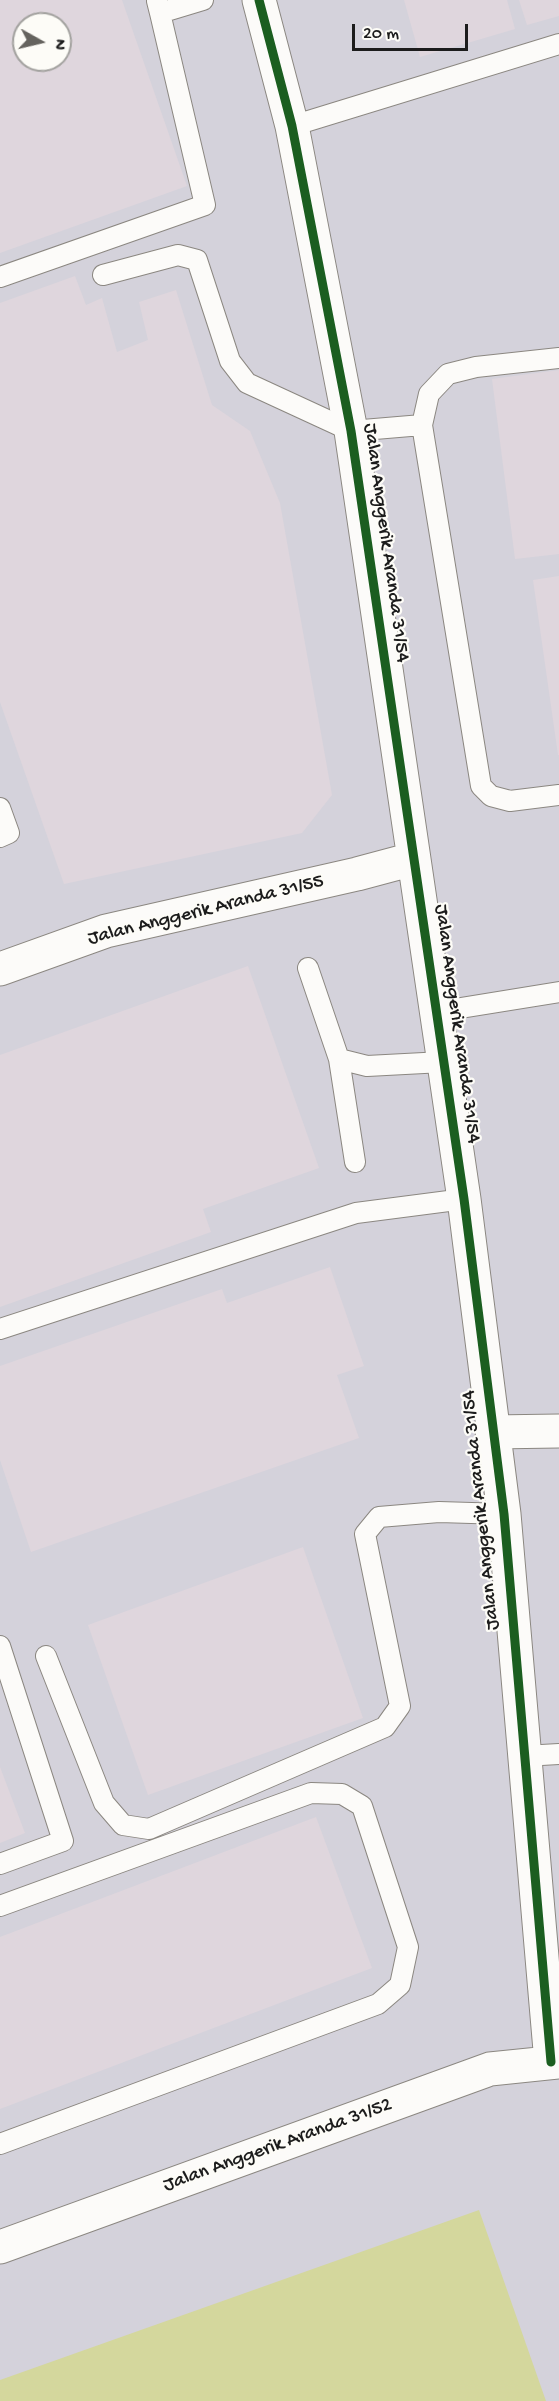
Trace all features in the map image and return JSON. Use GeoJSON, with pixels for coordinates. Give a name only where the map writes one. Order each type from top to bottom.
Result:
{"type":"FeatureCollection","features":[{"type":"Feature","properties":{"kind":"street","name":"Jalan Anggerik Aranda 31/54"},"geometry":{"type":"LineString","coordinates":[[260,0],[292,126],[351,431],[464,1199],[504,1514],[524,1756],[555,2062]]}},
{"type":"Feature","properties":{"kind":"street","name":"Jalan Anggerik Aranda 31/55"},"geometry":{"type":"LineString","coordinates":[[0,969],[106,931],[357,874],[413,859]]}},
{"type":"Feature","properties":{"kind":"street"},"geometry":{"type":"LineString","coordinates":[[492,1432],[559,1431]]}},
{"type":"Feature","properties":{"kind":"street","name":"Jalan Anggerik Aranda 31/52"},"geometry":{"type":"LineString","coordinates":[[0,2247],[490,2069],[555,2062]]}},
{"type":"Feature","properties":{"kind":"lane"},"geometry":{"type":"LineString","coordinates":[[0,278],[205,205],[158,7],[203,0]]}},
{"type":"Feature","properties":{"kind":"lane"},"geometry":{"type":"LineString","coordinates":[[292,126],[559,44]]}},
{"type":"Feature","properties":{"kind":"lane"},"geometry":{"type":"LineString","coordinates":[[104,275],[178,255],[197,260],[230,362],[247,383],[351,431],[422,425]]}},
{"type":"Feature","properties":{"kind":"lane"},"geometry":{"type":"LineString","coordinates":[[559,358],[476,367],[448,374],[429,394],[422,425],[481,786],[491,796],[510,801],[559,795]]}},
{"type":"Feature","properties":{"kind":"lane"},"geometry":{"type":"LineString","coordinates":[[0,808],[9,834],[0,837]]}},
{"type":"Feature","properties":{"kind":"lane"},"geometry":{"type":"LineString","coordinates":[[309,968],[339,1059],[355,1162]]}},
{"type":"Feature","properties":{"kind":"lane"},"geometry":{"type":"LineString","coordinates":[[436,1012],[559,992]]}},
{"type":"Feature","properties":{"kind":"lane"},"geometry":{"type":"LineString","coordinates":[[339,1059],[367,1066],[443,1062]]}},
{"type":"Feature","properties":{"kind":"lane"},"geometry":{"type":"LineString","coordinates":[[0,1329],[357,1213],[464,1199]]}},
{"type":"Feature","properties":{"kind":"lane"},"geometry":{"type":"LineString","coordinates":[[46,1656],[104,1803],[123,1825],[149,1828],[385,1727],[399,1706],[365,1534],[379,1517],[439,1512],[504,1514]]}},
{"type":"Feature","properties":{"kind":"lane"},"geometry":{"type":"LineString","coordinates":[[0,1646],[63,1841],[0,1864]]}},
{"type":"Feature","properties":{"kind":"lane"},"geometry":{"type":"LineString","coordinates":[[524,1756],[559,1755]]}},
{"type":"Feature","properties":{"kind":"lane"},"geometry":{"type":"LineString","coordinates":[[0,1906],[311,1793],[342,1794],[362,1806],[408,1947],[400,1985],[378,2004],[0,2144]]}},
{"type":"Feature","properties":{"kind":"shaded area"},"geometry":{"type":"Polygon","coordinates":[[[0,0],[559,0],[559,2401],[0,2401],[0,0]]]}},
{"type":"Feature","properties":{"kind":"green space"},"geometry":{"type":"Polygon","coordinates":[[[479,2210],[546,2401],[0,2401],[0,2380],[479,2210]]]}},
{"type":"Feature","properties":{"kind":"building"},"geometry":{"type":"Polygon","coordinates":[[[0,0],[122,0],[187,186],[0,253],[0,0]]]}},
{"type":"Feature","properties":{"kind":"building"},"geometry":{"type":"Polygon","coordinates":[[[404,0],[507,0],[515,29],[420,57],[404,0]]]}},
{"type":"Feature","properties":{"kind":"building"},"geometry":{"type":"Polygon","coordinates":[[[519,0],[559,0],[559,16],[527,25],[519,0]]]}},
{"type":"Feature","properties":{"kind":"building"},"geometry":{"type":"Polygon","coordinates":[[[75,276],[86,305],[102,298],[117,352],[148,340],[139,302],[176,290],[212,405],[250,431],[280,503],[332,795],[302,833],[64,884],[0,702],[0,303],[75,276]]]}},
{"type":"Feature","properties":{"kind":"building"},"geometry":{"type":"Polygon","coordinates":[[[559,370],[559,554],[515,559],[492,379],[559,370]]]}},
{"type":"Feature","properties":{"kind":"building"},"geometry":{"type":"Polygon","coordinates":[[[559,576],[559,755],[558,755],[533,580],[559,576]]]}},
{"type":"Feature","properties":{"kind":"building"},"geometry":{"type":"Polygon","coordinates":[[[248,966],[319,1168],[203,1209],[211,1232],[0,1307],[0,1055],[248,966]]]}},
{"type":"Feature","properties":{"kind":"building"},"geometry":{"type":"Polygon","coordinates":[[[330,1267],[364,1366],[337,1375],[359,1438],[31,1552],[0,1460],[0,1366],[222,1289],[227,1303],[330,1267]]]}},
{"type":"Feature","properties":{"kind":"building"},"geometry":{"type":"Polygon","coordinates":[[[303,1547],[363,1718],[148,1795],[88,1625],[303,1547]]]}},
{"type":"Feature","properties":{"kind":"building"},"geometry":{"type":"Polygon","coordinates":[[[0,1767],[25,1833],[0,1843],[0,1767]]]}},
{"type":"Feature","properties":{"kind":"building"},"geometry":{"type":"Polygon","coordinates":[[[316,1817],[372,1968],[0,2109],[0,1937],[316,1817]]]}},
{"type":"Feature","properties":{"kind":"cycle path"},"geometry":{"type":"LineString","coordinates":[[259,0],[292,126],[351,431],[464,1199],[504,1514],[551,2062]]}}]}
